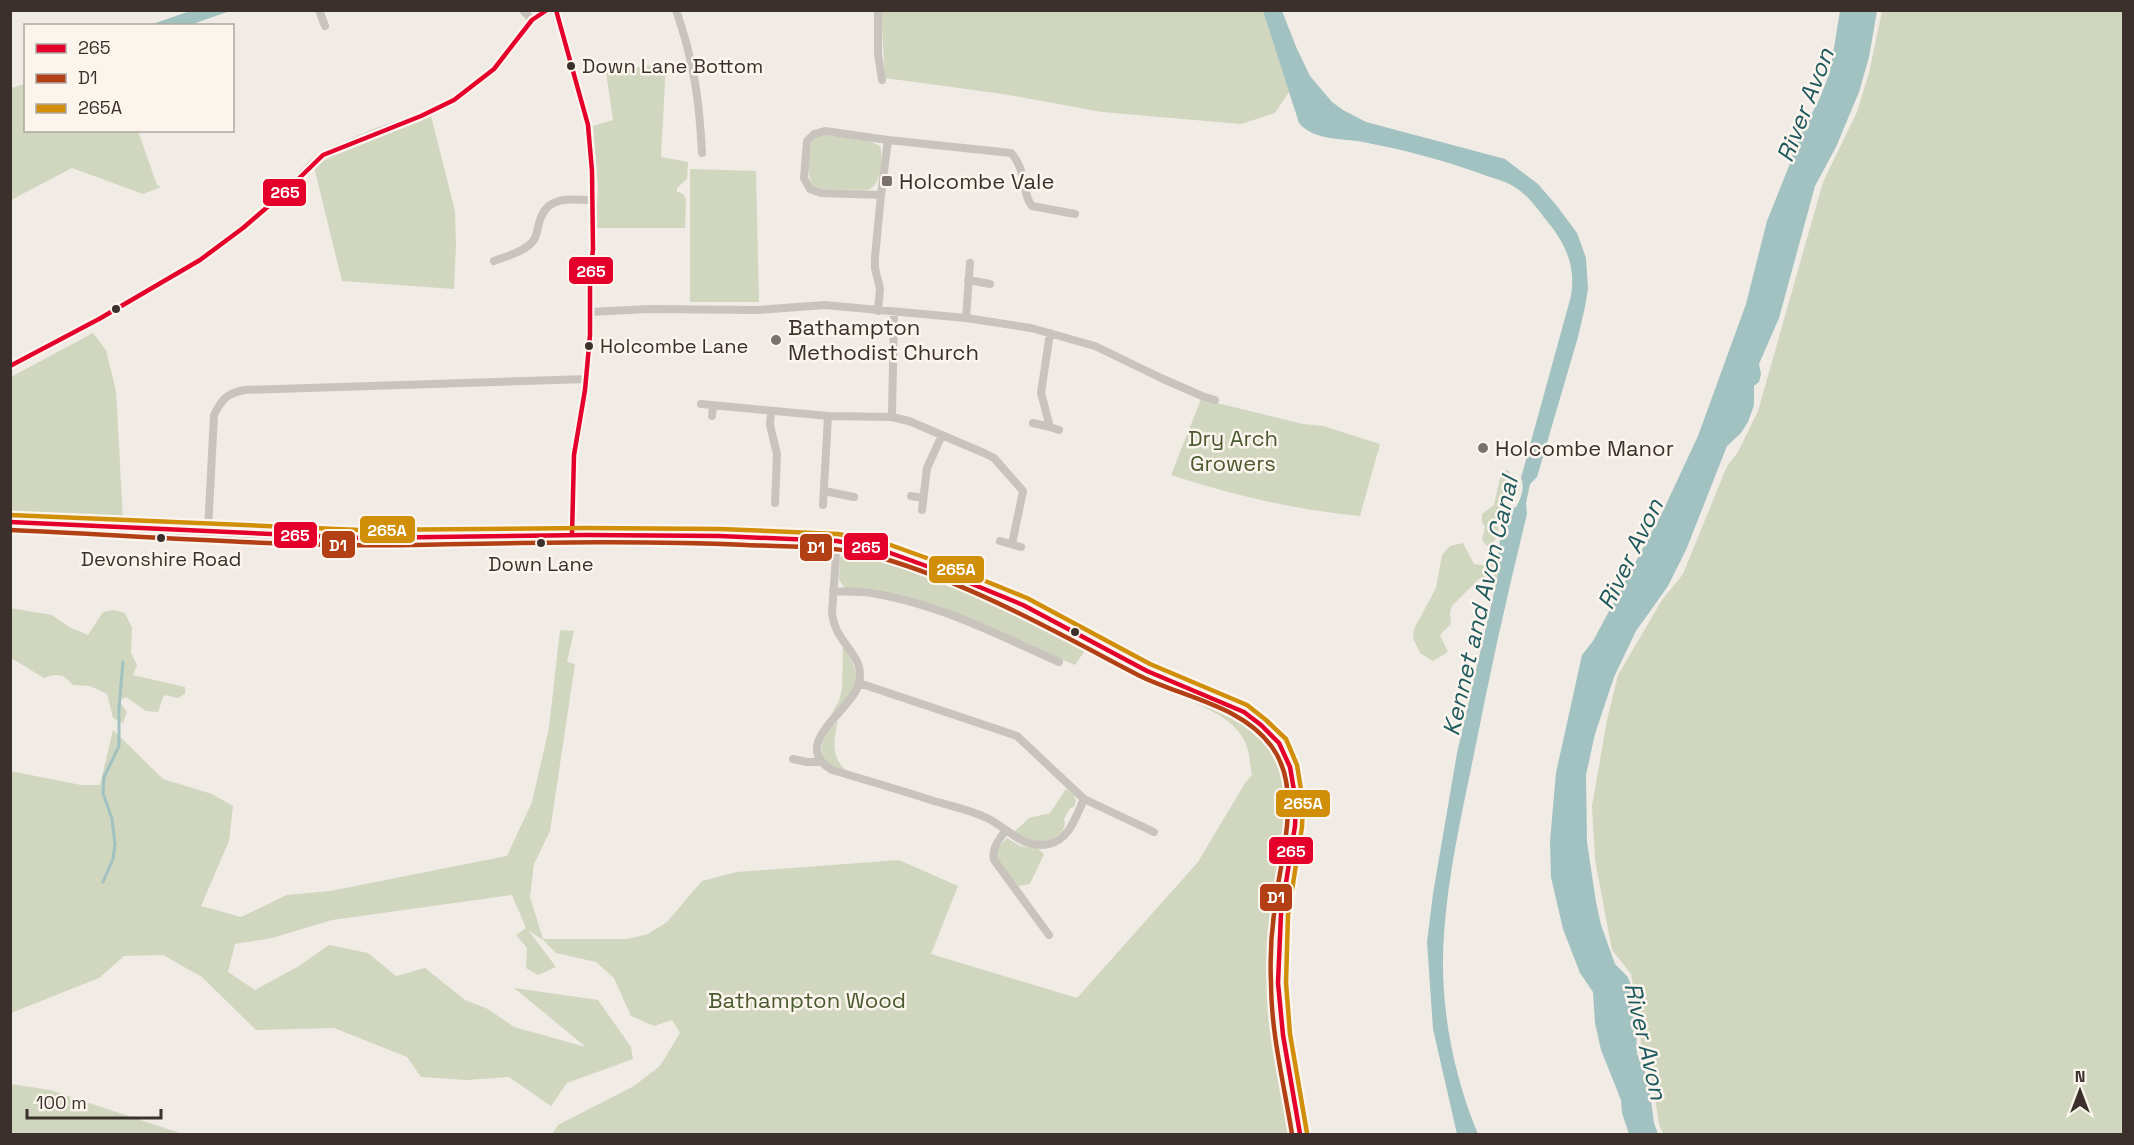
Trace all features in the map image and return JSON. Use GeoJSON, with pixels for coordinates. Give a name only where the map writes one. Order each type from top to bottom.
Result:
{"type":"FeatureCollection","features":[{"type":"Feature","properties":{"kind":"highway"},"geometry":{"type":"LineString","coordinates":[[10,522],[360,538],[572,535],[720,536],[837,542],[882,550],[1023,605],[1147,671],[1244,712],[1280,743],[1290,767],[1296,802],[1295,826],[1281,914],[1278,983],[1283,1035],[1300,1134]]}},
{"type":"Feature","properties":{"kind":"street"},"geometry":{"type":"LineString","coordinates":[[319,10],[325,26]]}},
{"type":"Feature","properties":{"kind":"street"},"geometry":{"type":"LineString","coordinates":[[523,10],[532,20]]}},
{"type":"Feature","properties":{"kind":"street"},"geometry":{"type":"LineString","coordinates":[[10,366],[118,308],[200,260],[243,228],[323,155],[421,116],[454,100],[494,69],[532,20],[548,10]]}},
{"type":"Feature","properties":{"kind":"street"},"geometry":{"type":"LineString","coordinates":[[556,10],[588,125],[592,201],[586,379],[574,455],[572,535]]}},
{"type":"Feature","properties":{"kind":"street"},"geometry":{"type":"LineString","coordinates":[[676,10],[689,48],[695,76],[702,153]]}},
{"type":"Feature","properties":{"kind":"street"},"geometry":{"type":"LineString","coordinates":[[878,10],[878,61],[882,80]]}},
{"type":"Feature","properties":{"kind":"street"},"geometry":{"type":"LineString","coordinates":[[881,195],[821,193],[810,189],[804,178],[807,141],[814,134],[825,131],[1011,153],[1016,158],[1024,176],[1028,202],[1032,206],[1075,214]]}},
{"type":"Feature","properties":{"kind":"street"},"geometry":{"type":"LineString","coordinates":[[878,311],[880,290],[875,257],[888,140]]}},
{"type":"Feature","properties":{"kind":"street"},"geometry":{"type":"LineString","coordinates":[[494,261],[524,248],[534,239],[542,215],[550,204],[562,199],[592,201]]}},
{"type":"Feature","properties":{"kind":"street"},"geometry":{"type":"LineString","coordinates":[[966,318],[970,263]]}},
{"type":"Feature","properties":{"kind":"street"},"geometry":{"type":"LineString","coordinates":[[969,280],[990,284]]}},
{"type":"Feature","properties":{"kind":"street"},"geometry":{"type":"LineString","coordinates":[[590,312],[650,309],[757,310],[813,305],[966,318],[1050,333],[1107,351],[1161,378],[1215,400]]}},
{"type":"Feature","properties":{"kind":"street"},"geometry":{"type":"LineString","coordinates":[[892,417],[894,312]]}},
{"type":"Feature","properties":{"kind":"street"},"geometry":{"type":"LineString","coordinates":[[1033,423],[1054,429],[1041,393],[1050,333]]}},
{"type":"Feature","properties":{"kind":"street"},"geometry":{"type":"LineString","coordinates":[[208,530],[214,415],[221,401],[232,393],[244,390],[586,379]]}},
{"type":"Feature","properties":{"kind":"street"},"geometry":{"type":"LineString","coordinates":[[701,404],[828,416],[892,417],[909,421],[994,458],[1023,491],[1016,545],[1000,541]]}},
{"type":"Feature","properties":{"kind":"street"},"geometry":{"type":"LineString","coordinates":[[712,416],[714,405]]}},
{"type":"Feature","properties":{"kind":"street"},"geometry":{"type":"LineString","coordinates":[[771,411],[770,425],[777,454],[773,476],[775,503]]}},
{"type":"Feature","properties":{"kind":"street"},"geometry":{"type":"LineString","coordinates":[[823,504],[828,416]]}},
{"type":"Feature","properties":{"kind":"street"},"geometry":{"type":"LineString","coordinates":[[922,510],[927,468],[942,435]]}},
{"type":"Feature","properties":{"kind":"street"},"geometry":{"type":"LineString","coordinates":[[824,491],[854,497]]}},
{"type":"Feature","properties":{"kind":"street"},"geometry":{"type":"LineString","coordinates":[[911,496],[923,498]]}},
{"type":"Feature","properties":{"kind":"street"},"geometry":{"type":"LineString","coordinates":[[837,542],[832,613],[840,636],[849,645],[859,664],[859,683],[855,695],[826,726],[820,736],[818,756],[821,762],[832,770],[986,817],[1017,839],[1039,845],[1060,840],[1067,834],[1084,799]]}},
{"type":"Feature","properties":{"kind":"street"},"geometry":{"type":"LineString","coordinates":[[833,591],[868,592],[900,598],[951,615],[1059,662]]}},
{"type":"Feature","properties":{"kind":"street"},"geometry":{"type":"LineString","coordinates":[[859,683],[1017,735],[1084,799],[1154,832]]}},
{"type":"Feature","properties":{"kind":"street"},"geometry":{"type":"LineString","coordinates":[[793,759],[821,762]]}},
{"type":"Feature","properties":{"kind":"street"},"geometry":{"type":"LineString","coordinates":[[1005,831],[992,854],[997,868],[1049,935]]}},
{"type":"Feature","properties":{"kind":"green space"},"geometry":{"type":"Polygon","coordinates":[[[881,11],[1263,11],[1289,92],[1275,113],[1241,124],[1102,112],[1003,94],[885,78],[881,11]]]}},
{"type":"Feature","properties":{"kind":"green space"},"geometry":{"type":"Polygon","coordinates":[[[1882,11],[2123,11],[2123,1134],[1663,1134],[1659,1124],[1651,1073],[1641,1053],[1640,1024],[1631,974],[1612,950],[1595,860],[1592,806],[1607,720],[1618,675],[1662,600],[1683,574],[1727,466],[1738,452],[1758,411],[1823,182],[1857,112],[1869,73],[1882,11]]]}},
{"type":"Feature","properties":{"kind":"green space"},"geometry":{"type":"Polygon","coordinates":[[[666,63],[661,157],[688,162],[687,179],[677,188],[677,192],[682,193],[686,199],[685,228],[596,228],[598,187],[593,126],[613,120],[606,72],[666,63]]]}},
{"type":"Feature","properties":{"kind":"green space"},"geometry":{"type":"Polygon","coordinates":[[[24,84],[24,132],[138,132],[157,185],[161,187],[143,194],[72,168],[11,200],[11,88],[24,84]]]}},
{"type":"Feature","properties":{"kind":"green space"},"geometry":{"type":"Polygon","coordinates":[[[431,116],[455,211],[454,289],[342,281],[314,167],[357,144],[431,116]]]}},
{"type":"Feature","properties":{"kind":"green space"},"geometry":{"type":"Polygon","coordinates":[[[825,135],[870,141],[880,146],[882,158],[879,177],[872,187],[868,190],[822,189],[813,186],[808,168],[810,147],[815,136],[825,135]]]}},
{"type":"Feature","properties":{"kind":"green space"},"geometry":{"type":"Polygon","coordinates":[[[690,169],[756,171],[759,302],[690,302],[690,169]]]}},
{"type":"Feature","properties":{"kind":"green space"},"geometry":{"type":"Polygon","coordinates":[[[93,333],[106,350],[116,391],[123,519],[11,513],[11,377],[93,333]]]}},
{"type":"Feature","properties":{"kind":"green space","name":"Dry Arch Growers"},"geometry":{"type":"Polygon","coordinates":[[[1201,399],[1303,424],[1323,426],[1380,444],[1360,516],[1264,501],[1171,475],[1201,399]]]}},
{"type":"Feature","properties":{"kind":"green space"},"geometry":{"type":"Polygon","coordinates":[[[1506,470],[1510,474],[1508,495],[1503,500],[1503,510],[1497,518],[1496,538],[1487,546],[1482,540],[1485,527],[1482,514],[1494,505],[1500,478],[1506,470]]]}},
{"type":"Feature","properties":{"kind":"green space"},"geometry":{"type":"Polygon","coordinates":[[[1463,543],[1474,564],[1488,565],[1499,557],[1500,566],[1496,584],[1487,577],[1480,578],[1452,606],[1451,624],[1440,635],[1448,652],[1433,661],[1420,653],[1413,638],[1414,629],[1436,588],[1442,555],[1450,546],[1463,543]]]}},
{"type":"Feature","properties":{"kind":"green space"},"geometry":{"type":"Polygon","coordinates":[[[853,550],[878,556],[959,584],[1034,615],[1088,646],[1075,665],[951,612],[845,588],[839,580],[840,558],[844,552],[853,550]]]}},
{"type":"Feature","properties":{"kind":"green space"},"geometry":{"type":"Polygon","coordinates":[[[10,608],[52,615],[69,627],[88,635],[103,612],[113,610],[125,613],[132,628],[131,653],[137,665],[133,675],[185,687],[185,694],[178,698],[164,695],[158,712],[146,711],[126,697],[119,701],[127,712],[123,723],[113,718],[107,694],[90,686],[73,685],[60,676],[53,675],[44,678],[11,658],[10,608]]]}},
{"type":"Feature","properties":{"kind":"green space","name":"Bathampton Wood"},"geometry":{"type":"Polygon","coordinates":[[[560,630],[574,631],[567,662],[575,664],[550,831],[534,864],[530,897],[543,939],[628,939],[648,934],[667,922],[702,881],[737,872],[899,860],[958,886],[931,954],[1077,998],[1198,862],[1252,775],[1247,747],[1239,732],[1218,715],[1195,703],[1195,700],[1251,725],[1267,738],[1280,760],[1286,787],[1283,848],[1269,942],[1268,968],[1294,1134],[552,1134],[558,1125],[634,1086],[660,1066],[680,1033],[672,1020],[654,1026],[631,1016],[614,978],[596,962],[556,953],[528,930],[556,967],[538,975],[526,968],[527,948],[516,935],[526,928],[512,895],[332,920],[272,938],[235,944],[228,972],[255,990],[299,966],[329,945],[368,953],[396,976],[425,968],[465,1000],[488,1009],[514,1027],[586,1047],[514,988],[598,1000],[631,1047],[633,1059],[567,1083],[551,1106],[509,1077],[467,1080],[421,1077],[407,1057],[334,1028],[256,1030],[202,977],[163,955],[124,956],[99,978],[11,1013],[10,771],[81,785],[100,785],[113,730],[163,779],[212,794],[233,806],[229,841],[201,906],[241,917],[287,895],[330,891],[507,856],[532,802],[549,728],[560,630]]]}},
{"type":"Feature","properties":{"kind":"green space"},"geometry":{"type":"Polygon","coordinates":[[[843,646],[855,668],[856,684],[847,698],[830,716],[839,701],[842,689],[843,646]]]}},
{"type":"Feature","properties":{"kind":"green space"},"geometry":{"type":"Polygon","coordinates":[[[838,721],[835,735],[836,756],[849,773],[830,764],[824,759],[822,752],[825,738],[838,721]]]}},
{"type":"Feature","properties":{"kind":"green space"},"geometry":{"type":"Polygon","coordinates":[[[1066,789],[1074,795],[1076,801],[1064,819],[1065,824],[1060,833],[1055,837],[1038,842],[1014,832],[1029,818],[1050,813],[1066,789]]]}},
{"type":"Feature","properties":{"kind":"green space"},"geometry":{"type":"Polygon","coordinates":[[[1007,838],[1020,846],[1037,848],[1044,854],[1030,884],[1018,886],[997,859],[997,849],[1007,838]]]}},
{"type":"Feature","properties":{"kind":"green space"},"geometry":{"type":"Polygon","coordinates":[[[11,1084],[50,1090],[183,1134],[11,1134],[11,1084]]]}},
{"type":"Feature","properties":{"kind":"water"},"geometry":{"type":"Polygon","coordinates":[[[190,11],[230,11],[193,24],[153,24],[190,11]]]}},
{"type":"Feature","properties":{"kind":"water"},"geometry":{"type":"Polygon","coordinates":[[[1263,11],[1282,11],[1310,76],[1332,102],[1366,122],[1505,159],[1538,184],[1557,206],[1577,233],[1586,258],[1588,289],[1585,307],[1537,477],[1530,484],[1526,503],[1527,514],[1485,698],[1449,890],[1443,959],[1449,1036],[1461,1086],[1478,1134],[1457,1134],[1433,1029],[1427,942],[1457,753],[1500,566],[1498,548],[1510,509],[1516,507],[1522,493],[1521,478],[1571,296],[1571,266],[1554,230],[1529,199],[1509,184],[1426,156],[1363,142],[1320,136],[1305,129],[1299,123],[1263,11]]]}},
{"type":"Feature","properties":{"kind":"water"},"geometry":{"type":"Polygon","coordinates":[[[1840,11],[1877,11],[1869,57],[1859,92],[1836,147],[1815,186],[1779,318],[1759,364],[1761,374],[1759,382],[1754,386],[1754,405],[1748,422],[1741,433],[1727,446],[1686,550],[1668,586],[1636,631],[1614,677],[1595,734],[1586,775],[1587,842],[1596,902],[1601,925],[1615,964],[1630,982],[1636,1024],[1637,1054],[1648,1079],[1654,1123],[1658,1134],[1629,1134],[1622,1113],[1621,1100],[1601,1050],[1595,1023],[1593,992],[1580,973],[1563,929],[1551,877],[1550,841],[1556,773],[1582,655],[1593,641],[1663,511],[1698,436],[1746,304],[1767,221],[1799,137],[1819,100],[1830,72],[1840,11]]]}},
{"type":"Feature","properties":{"kind":"waterway"},"geometry":{"type":"LineString","coordinates":[[103,882],[113,859],[115,844],[112,819],[103,793],[104,777],[119,746],[119,708],[123,662]]}},
{"type":"Feature","properties":{"kind":"transit line","name":"265"},"geometry":{"type":"LineString","coordinates":[[10,366],[99,319],[200,260],[243,228],[323,155],[421,116],[454,100],[494,69],[532,20],[547,10]]}},
{"type":"Feature","properties":{"kind":"transit line","name":"265"},"geometry":{"type":"LineString","coordinates":[[556,10],[588,125],[592,171],[593,249],[590,279],[590,335],[585,390],[574,455],[572,535]]}},
{"type":"Feature","properties":{"kind":"transit line","name":"265A"},"geometry":{"type":"LineString","coordinates":[[10,515],[360,530],[720,529],[838,534],[885,543],[1027,598],[1150,664],[1247,705],[1286,739],[1297,765],[1303,802],[1302,827],[1288,915],[1286,983],[1290,1034],[1307,1133]]}},
{"type":"Feature","properties":{"kind":"transit line","name":"265"},"geometry":{"type":"LineString","coordinates":[[10,522],[360,538],[586,535],[720,536],[837,541],[882,550],[1023,605],[1147,671],[1244,712],[1279,743],[1290,767],[1296,802],[1295,826],[1281,914],[1278,983],[1283,1035],[1300,1134]]}},
{"type":"Feature","properties":{"kind":"transit line","name":"D1"},"geometry":{"type":"LineString","coordinates":[[10,530],[312,544],[579,542],[831,549],[865,554],[916,569],[1013,610],[1138,675],[1210,704],[1244,721],[1272,747],[1282,765],[1287,785],[1287,829],[1276,894],[1271,974],[1276,1039],[1292,1134]]}},
{"type":"Feature","properties":{"kind":"place","name":"Down Lane Bottom"},"geometry":{"type":"Point","coordinates":[571,66]}},
{"type":"Feature","properties":{"kind":"place","name":"Holcombe Vale"},"geometry":{"type":"Point","coordinates":[887,181]}},
{"type":"Feature","properties":{"kind":"place","name":"Bathampton Methodist Church"},"geometry":{"type":"Point","coordinates":[776,340]}},
{"type":"Feature","properties":{"kind":"place","name":"Holcombe Lane"},"geometry":{"type":"Point","coordinates":[589,346]}},
{"type":"Feature","properties":{"kind":"place","name":"Holcombe Manor"},"geometry":{"type":"Point","coordinates":[1483,448]}},
{"type":"Feature","properties":{"kind":"place","name":"Devonshire Road"},"geometry":{"type":"Point","coordinates":[161,538]}},
{"type":"Feature","properties":{"kind":"place","name":"Down Lane"},"geometry":{"type":"Point","coordinates":[541,543]}},
{"type":"Feature","properties":{"kind":"water label","name":"River Avon"},"geometry":{"type":"Point","coordinates":[1805,105]}},
{"type":"Feature","properties":{"kind":"water label","name":"River Avon"},"geometry":{"type":"Point","coordinates":[1630,554]}},
{"type":"Feature","properties":{"kind":"water label","name":"Kennet and Avon Canal"},"geometry":{"type":"Point","coordinates":[1480,606]}},
{"type":"Feature","properties":{"kind":"water label","name":"River Avon"},"geometry":{"type":"Point","coordinates":[1646,1041]}}]}
